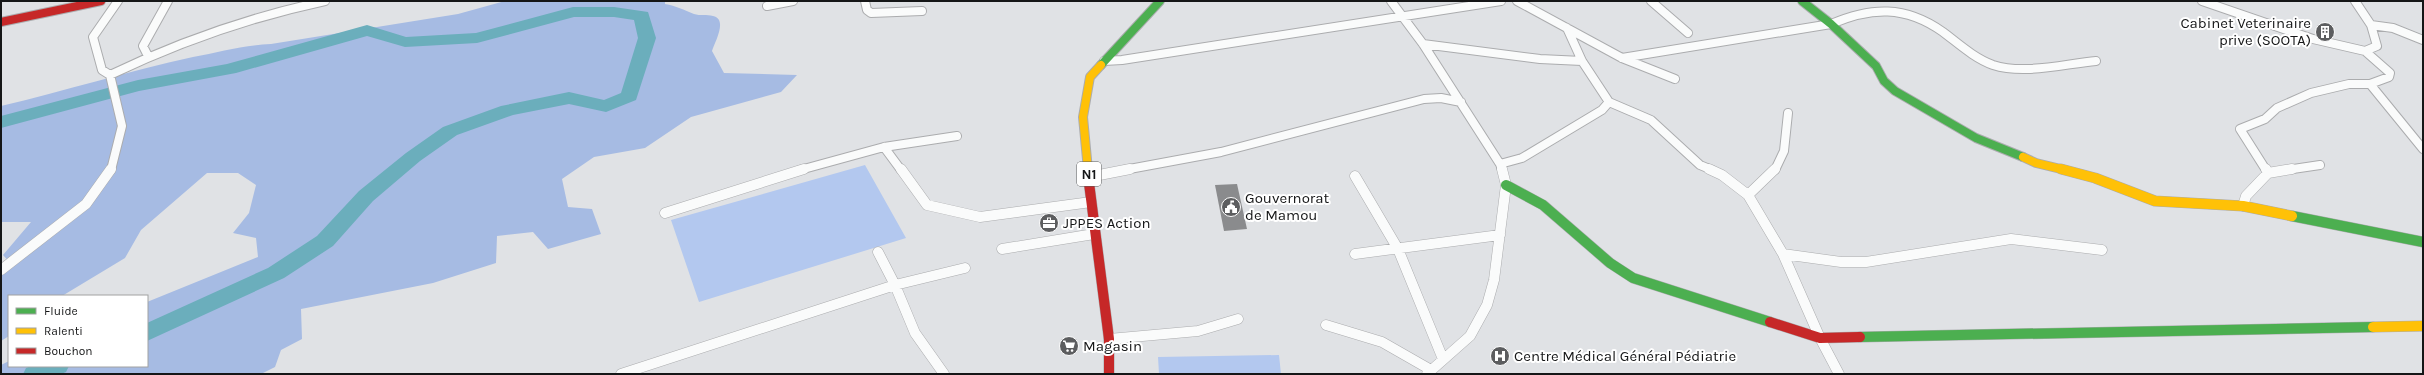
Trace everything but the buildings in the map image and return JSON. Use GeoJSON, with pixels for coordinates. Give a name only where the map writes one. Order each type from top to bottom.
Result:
{"type":"FeatureCollection","features":[{"type":"Feature","properties":{"kind":"main road"},"geometry":{"type":"LineString","coordinates":[[1,22],[101,1]]}},
{"type":"Feature","properties":{"kind":"main road","name":"N1"},"geometry":{"type":"LineString","coordinates":[[1109,374],[1109,339],[1090,202],[1083,117],[1090,78],[1160,1]]}},
{"type":"Feature","properties":{"kind":"main road"},"geometry":{"type":"LineString","coordinates":[[1802,1],[1831,24],[1876,66],[1884,81],[1895,91],[1976,138],[2036,163],[2081,173],[2155,201],[2243,206],[2423,242]]}},
{"type":"Feature","properties":{"kind":"main road"},"geometry":{"type":"LineString","coordinates":[[1506,185],[1538,201],[1597,255],[1615,268],[1633,278],[1820,338],[2423,326]]}},
{"type":"Feature","properties":{"kind":"street"},"geometry":{"type":"LineString","coordinates":[[1,270],[86,204],[111,171],[122,126],[110,75],[102,70],[93,37],[118,1]]}},
{"type":"Feature","properties":{"kind":"street"},"geometry":{"type":"LineString","coordinates":[[148,56],[143,46],[168,1]]}},
{"type":"Feature","properties":{"kind":"street"},"geometry":{"type":"LineString","coordinates":[[110,75],[148,56],[246,21],[325,1]]}},
{"type":"Feature","properties":{"kind":"street"},"geometry":{"type":"LineString","coordinates":[[767,6],[793,1]]}},
{"type":"Feature","properties":{"kind":"street"},"geometry":{"type":"LineString","coordinates":[[865,1],[867,10],[872,13],[922,10]]}},
{"type":"Feature","properties":{"kind":"street"},"geometry":{"type":"LineString","coordinates":[[1326,325],[1339,332],[1367,336],[1384,342],[1429,372],[1470,336],[1480,321],[1494,280],[1506,185],[1500,164],[1423,44],[1391,1]]}},
{"type":"Feature","properties":{"kind":"street"},"geometry":{"type":"LineString","coordinates":[[1104,61],[1122,60],[1501,1]]}},
{"type":"Feature","properties":{"kind":"street"},"geometry":{"type":"LineString","coordinates":[[1517,1],[1622,58],[1675,80]]}},
{"type":"Feature","properties":{"kind":"street"},"geometry":{"type":"LineString","coordinates":[[1651,1],[1688,33]]}},
{"type":"Feature","properties":{"kind":"street"},"geometry":{"type":"LineString","coordinates":[[2202,1],[2314,39],[2365,50],[2390,73],[2389,77],[2383,81],[2370,84],[2349,84],[2311,93],[2277,108],[2265,119],[2240,128],[2268,173]]}},
{"type":"Feature","properties":{"kind":"street"},"geometry":{"type":"LineString","coordinates":[[2355,1],[2371,25],[2377,46],[2365,50]]}},
{"type":"Feature","properties":{"kind":"street"},"geometry":{"type":"LineString","coordinates":[[1622,58],[1831,24],[1862,12],[1903,12],[1923,20],[1942,32],[1957,45],[1993,65],[2010,68],[2096,61]]}},
{"type":"Feature","properties":{"kind":"street"},"geometry":{"type":"LineString","coordinates":[[2371,25],[2392,28],[2423,40]]}},
{"type":"Feature","properties":{"kind":"street"},"geometry":{"type":"LineString","coordinates":[[1567,28],[1582,61],[1610,102],[1651,120],[1700,165],[1722,175],[1748,195],[1783,254],[1820,338],[1839,374]]}},
{"type":"Feature","properties":{"kind":"street"},"geometry":{"type":"LineString","coordinates":[[1423,44],[1540,60],[1582,61]]}},
{"type":"Feature","properties":{"kind":"street"},"geometry":{"type":"LineString","coordinates":[[2370,84],[2423,149]]}},
{"type":"Feature","properties":{"kind":"street"},"geometry":{"type":"LineString","coordinates":[[1089,177],[1220,152],[1424,99],[1441,98],[1461,102]]}},
{"type":"Feature","properties":{"kind":"street"},"geometry":{"type":"LineString","coordinates":[[1500,164],[1522,158],[1608,106],[1610,102]]}},
{"type":"Feature","properties":{"kind":"street"},"geometry":{"type":"LineString","coordinates":[[1748,195],[1768,180],[1784,158],[1788,113]]}},
{"type":"Feature","properties":{"kind":"street"},"geometry":{"type":"LineString","coordinates":[[665,213],[833,160],[884,147],[957,136]]}},
{"type":"Feature","properties":{"kind":"street"},"geometry":{"type":"LineString","coordinates":[[884,147],[927,205],[980,216],[1090,202]]}},
{"type":"Feature","properties":{"kind":"street"},"geometry":{"type":"LineString","coordinates":[[2243,206],[2246,196],[2268,173],[2320,165]]}},
{"type":"Feature","properties":{"kind":"street"},"geometry":{"type":"LineString","coordinates":[[1355,176],[1398,250],[1443,359]]}},
{"type":"Feature","properties":{"kind":"street"},"geometry":{"type":"LineString","coordinates":[[1002,248],[1050,239],[1094,234]]}},
{"type":"Feature","properties":{"kind":"street"},"geometry":{"type":"LineString","coordinates":[[1355,254],[1398,250],[1500,235]]}},
{"type":"Feature","properties":{"kind":"street"},"geometry":{"type":"LineString","coordinates":[[1783,254],[1841,262],[1866,262],[2011,239],[2102,250]]}},
{"type":"Feature","properties":{"kind":"street"},"geometry":{"type":"LineString","coordinates":[[878,252],[895,285],[915,333],[944,374]]}},
{"type":"Feature","properties":{"kind":"street"},"geometry":{"type":"LineString","coordinates":[[621,374],[895,285],[965,268]]}},
{"type":"Feature","properties":{"kind":"street"},"geometry":{"type":"LineString","coordinates":[[1109,339],[1198,331],[1238,319]]}},
{"type":"Feature","properties":{"kind":"shaded area"},"geometry":{"type":"Polygon","coordinates":[[[505,1],[665,1],[665,4],[694,14],[711,15],[720,21],[718,37],[712,51],[724,73],[797,75],[781,92],[691,117],[645,148],[594,157],[562,179],[568,207],[592,209],[601,234],[548,249],[533,232],[497,236],[496,263],[433,283],[301,309],[302,339],[281,350],[275,367],[261,374],[1,374],[1,365],[8,362],[8,367],[148,367],[148,302],[258,257],[256,238],[233,233],[249,213],[256,185],[238,173],[207,173],[141,230],[125,258],[64,295],[8,295],[8,337],[1,341],[1,272],[12,265],[3,255],[31,222],[1,222],[1,106],[145,68],[222,51],[458,14],[505,1]]]}},
{"type":"Feature","properties":{"kind":"shaded area"},"geometry":{"type":"Polygon","coordinates":[[[865,165],[906,238],[699,302],[671,220],[865,165]]]}},
{"type":"Feature","properties":{"kind":"shaded area"},"geometry":{"type":"Polygon","coordinates":[[[1279,355],[1281,374],[1159,374],[1158,357],[1279,355]]]}},
{"type":"Feature","properties":{"kind":"waterway"},"geometry":{"type":"LineString","coordinates":[[1,122],[138,86],[229,69],[367,30],[405,42],[477,38],[573,12],[614,12],[642,16],[647,38],[629,96],[606,106],[569,98],[508,110],[450,131],[413,157],[366,196],[325,241],[276,273],[148,333]]}},
{"type":"Feature","properties":{"kind":"waterway"},"geometry":{"type":"LineString","coordinates":[[35,374],[54,367]]}},
{"type":"Feature","properties":{"kind":"traffic: fast"},"geometry":{"type":"LineString","coordinates":[[1101,65],[1160,1]]}},
{"type":"Feature","properties":{"kind":"traffic: fast"},"geometry":{"type":"LineString","coordinates":[[1802,1],[1831,24],[1876,66],[1884,81],[1895,91],[1976,138],[2023,157]]}},
{"type":"Feature","properties":{"kind":"traffic: fast"},"geometry":{"type":"LineString","coordinates":[[1506,185],[1543,205],[1610,263],[1633,278],[1770,322]]}},
{"type":"Feature","properties":{"kind":"traffic: fast"},"geometry":{"type":"LineString","coordinates":[[2292,216],[2423,242]]}},
{"type":"Feature","properties":{"kind":"traffic: fast"},"geometry":{"type":"LineString","coordinates":[[1860,337],[2373,327]]}},
{"type":"Feature","properties":{"kind":"traffic: slow"},"geometry":{"type":"LineString","coordinates":[[1089,183],[1083,117],[1090,77],[1101,65]]}},
{"type":"Feature","properties":{"kind":"traffic: slow"},"geometry":{"type":"LineString","coordinates":[[2023,157],[2036,163],[2095,178],[2155,201],[2243,206],[2292,216]]}},
{"type":"Feature","properties":{"kind":"traffic: slow"},"geometry":{"type":"LineString","coordinates":[[2373,327],[2423,326]]}},
{"type":"Feature","properties":{"kind":"traffic: jam"},"geometry":{"type":"LineString","coordinates":[[1,22],[101,1]]}},
{"type":"Feature","properties":{"kind":"traffic: jam"},"geometry":{"type":"LineString","coordinates":[[1089,183],[1109,339],[1109,374]]}},
{"type":"Feature","properties":{"kind":"traffic: jam"},"geometry":{"type":"LineString","coordinates":[[1770,322],[1820,338],[1860,337]]}},
{"type":"Feature","properties":{"kind":"place","name":"Cabinet Veterinaire prive (SOOTA)"},"geometry":{"type":"Point","coordinates":[2325,32]}},
{"type":"Feature","properties":{"kind":"place","name":"Gouvernorat de Mamou"},"geometry":{"type":"Point","coordinates":[1231,207]}},
{"type":"Feature","properties":{"kind":"place","name":"JPPES Action"},"geometry":{"type":"Point","coordinates":[1049,223]}},
{"type":"Feature","properties":{"kind":"place","name":"Magasin"},"geometry":{"type":"Point","coordinates":[1069,346]}},
{"type":"Feature","properties":{"kind":"place","name":"Centre Médical Général Pédiatrie"},"geometry":{"type":"Point","coordinates":[1500,356]}}]}
